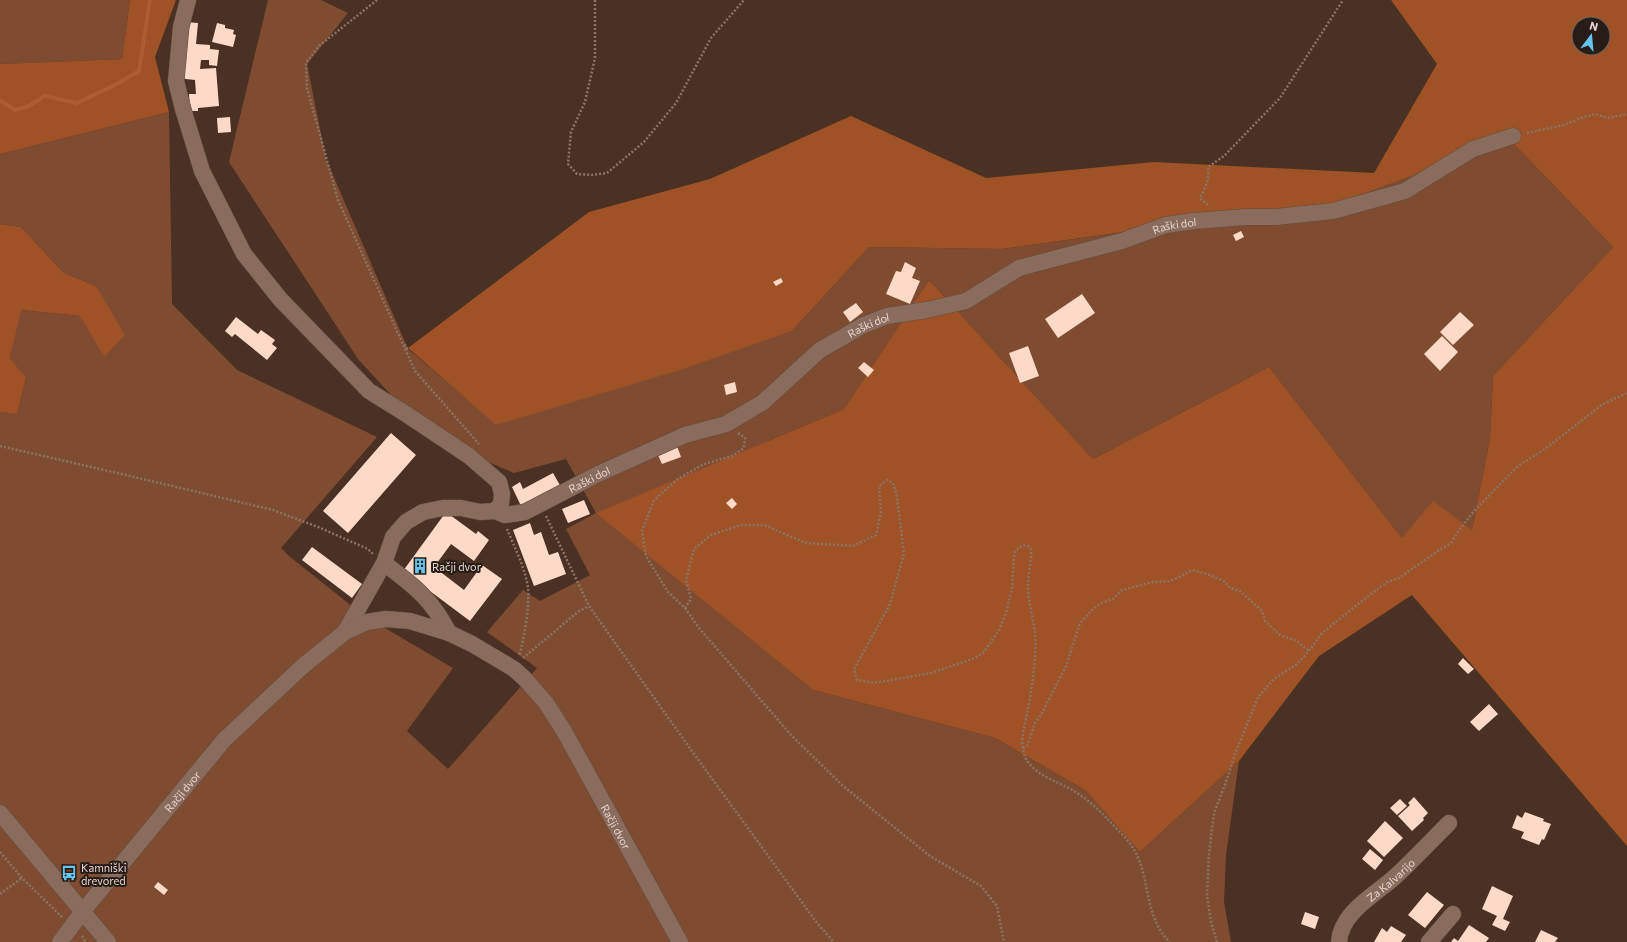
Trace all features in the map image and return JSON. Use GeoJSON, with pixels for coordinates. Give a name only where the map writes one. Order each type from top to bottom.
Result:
{"type":"FeatureCollection","features":[{"type":"Feature","properties":{"kind":"street"},"geometry":{"type":"LineString","coordinates":[[188,0],[181,27],[176,81],[202,171],[244,254],[280,299],[369,391],[469,456],[499,482],[502,494],[500,513]]}},
{"type":"Feature","properties":{"kind":"street","name":"Raški dol"},"geometry":{"type":"LineString","coordinates":[[345,632],[384,563],[393,537],[406,522],[423,512],[444,508],[461,508],[480,512],[525,512],[598,474],[685,435],[726,424],[762,403],[820,350],[864,325],[887,316],[966,301],[1019,268],[1122,241],[1166,225],[1246,217],[1276,217],[1333,211],[1405,191],[1473,150],[1513,136]]}},
{"type":"Feature","properties":{"kind":"street"},"geometry":{"type":"LineString","coordinates":[[384,563],[429,600],[449,633]]}},
{"type":"Feature","properties":{"kind":"street","name":"Račji dvor"},"geometry":{"type":"LineString","coordinates":[[60,942],[83,911],[224,740],[303,666],[345,632],[367,622],[386,620],[410,621],[449,633],[472,644],[514,669],[524,678],[546,703],[564,731],[680,942]]}},
{"type":"Feature","properties":{"kind":"street"},"geometry":{"type":"LineString","coordinates":[[0,813],[108,942]]}},
{"type":"Feature","properties":{"kind":"street","name":"Za Kalvarijo"},"geometry":{"type":"LineString","coordinates":[[1339,942],[1347,920],[1365,900],[1396,876],[1449,822]]}},
{"type":"Feature","properties":{"kind":"street"},"geometry":{"type":"LineString","coordinates":[[1429,942],[1453,914]]}},
{"type":"Feature","properties":{"kind":"path"},"geometry":{"type":"LineString","coordinates":[[377,0],[319,46],[306,63],[307,88],[338,200],[415,371],[480,445]]}},
{"type":"Feature","properties":{"kind":"path"},"geometry":{"type":"LineString","coordinates":[[595,0],[595,58],[585,102],[571,132],[568,164],[577,174],[592,175],[607,173],[644,142],[676,103],[710,38],[744,0]]}},
{"type":"Feature","properties":{"kind":"path"},"geometry":{"type":"LineString","coordinates":[[1214,220],[1209,206],[1200,198],[1207,185],[1209,174],[1208,167],[1224,156],[1280,98],[1343,0]]}},
{"type":"Feature","properties":{"kind":"path"},"geometry":{"type":"LineString","coordinates":[[1513,136],[1564,125],[1596,114],[1608,118],[1627,114]]}},
{"type":"Feature","properties":{"kind":"path"},"geometry":{"type":"LineString","coordinates":[[1217,942],[1207,896],[1209,854],[1214,813],[1235,754],[1258,697],[1274,679],[1297,664],[1322,633],[1367,597],[1387,582],[1400,578],[1451,543],[1475,510],[1518,466],[1545,450],[1603,404],[1627,393]]}},
{"type":"Feature","properties":{"kind":"path"},"geometry":{"type":"LineString","coordinates":[[726,424],[745,438],[744,448],[732,456],[704,464],[678,479],[654,500],[642,530],[646,556],[668,592],[685,608],[704,634],[791,735],[843,786],[930,856],[981,886],[997,906],[1004,942]]}},
{"type":"Feature","properties":{"kind":"path"},"geometry":{"type":"LineString","coordinates":[[0,446],[273,510],[318,527],[368,549],[384,563]]}},
{"type":"Feature","properties":{"kind":"path"},"geometry":{"type":"LineString","coordinates":[[685,608],[691,598],[686,580],[694,549],[711,535],[741,525],[764,525],[806,543],[853,546],[876,535],[881,513],[879,486],[887,480],[893,483],[897,497],[904,554],[890,604],[854,669],[857,680],[874,683],[931,673],[975,658],[984,652],[999,630],[1006,613],[1012,589],[1014,557],[1016,550],[1024,544],[1028,546],[1032,549],[1028,585],[1035,635],[1032,686],[1023,739],[1023,748],[1028,762],[1041,773],[1073,790],[1094,804],[1131,845],[1141,863],[1148,898],[1155,922],[1170,942]]}},
{"type":"Feature","properties":{"kind":"path"},"geometry":{"type":"LineString","coordinates":[[541,504],[589,606],[684,741],[817,924],[834,942]]}},
{"type":"Feature","properties":{"kind":"path"},"geometry":{"type":"LineString","coordinates":[[500,513],[519,558],[528,588],[526,622],[522,648],[514,669]]}},
{"type":"Feature","properties":{"kind":"path"},"geometry":{"type":"LineString","coordinates":[[1023,748],[1027,746],[1035,723],[1041,715],[1066,666],[1080,623],[1092,610],[1101,603],[1113,599],[1122,590],[1153,582],[1169,581],[1192,570],[1210,575],[1224,581],[1230,588],[1240,591],[1262,611],[1264,621],[1280,635],[1297,641],[1309,650]]}},
{"type":"Feature","properties":{"kind":"path"},"geometry":{"type":"LineString","coordinates":[[514,669],[524,656],[540,642],[579,611],[589,606]]}},
{"type":"Feature","properties":{"kind":"path"},"geometry":{"type":"LineString","coordinates":[[0,852],[22,878],[72,926]]}},
{"type":"Feature","properties":{"kind":"path"},"geometry":{"type":"LineString","coordinates":[[0,894],[22,878]]}},
{"type":"Feature","properties":{"kind":"shaded area"},"geometry":{"type":"Polygon","coordinates":[[[0,0],[130,0],[122,59],[0,64],[0,0]]]}},
{"type":"Feature","properties":{"kind":"shaded area"},"geometry":{"type":"Polygon","coordinates":[[[130,0],[176,0],[155,57],[169,112],[0,154],[0,64],[122,59],[130,0]]]}},
{"type":"Feature","properties":{"kind":"shaded area"},"geometry":{"type":"Polygon","coordinates":[[[268,0],[321,0],[348,13],[307,64],[326,159],[408,349],[496,424],[792,331],[869,247],[1001,249],[1177,225],[1509,139],[1613,247],[1493,376],[1490,439],[1472,530],[1402,538],[1269,367],[1093,459],[929,280],[844,409],[597,513],[813,690],[995,738],[1085,790],[1140,852],[1239,761],[1226,855],[1224,902],[1231,942],[0,942],[0,412],[17,413],[26,379],[10,358],[20,310],[81,316],[104,357],[96,286],[64,273],[21,227],[0,224],[0,154],[169,112],[172,304],[237,370],[377,437],[281,548],[363,615],[453,668],[407,731],[448,769],[537,668],[487,632],[523,590],[540,601],[590,575],[566,529],[596,513],[566,459],[514,473],[464,452],[403,408],[358,359],[229,162],[268,0]]]}},
{"type":"Feature","properties":{"kind":"shaded area"},"geometry":{"type":"Polygon","coordinates":[[[1391,0],[1627,0],[1627,846],[1412,595],[1319,656],[1239,761],[1140,852],[1085,790],[995,738],[813,690],[596,513],[844,409],[929,280],[1093,459],[1269,367],[1402,538],[1433,501],[1472,530],[1490,439],[1493,376],[1613,247],[1509,139],[1341,202],[1001,249],[869,247],[792,331],[680,370],[496,425],[408,348],[589,212],[710,179],[851,116],[986,178],[1154,162],[1374,173],[1437,64],[1391,0]]]}},
{"type":"Feature","properties":{"kind":"shaded area"},"geometry":{"type":"Polygon","coordinates":[[[0,224],[21,227],[64,273],[96,286],[125,335],[104,357],[80,316],[21,310],[10,358],[26,378],[17,414],[0,412],[0,224]]]}},
{"type":"Feature","properties":{"kind":"building"},"geometry":{"type":"Polygon","coordinates":[[[184,22],[198,23],[196,44],[210,45],[210,49],[219,50],[217,66],[209,65],[209,60],[201,60],[200,69],[216,68],[219,106],[198,108],[198,111],[190,111],[189,94],[196,94],[195,80],[177,78],[184,22]]]}},
{"type":"Feature","properties":{"kind":"building"},"geometry":{"type":"Polygon","coordinates":[[[217,23],[225,25],[225,28],[234,30],[233,34],[236,35],[233,47],[212,42],[217,23]]]}},
{"type":"Feature","properties":{"kind":"building"},"geometry":{"type":"Polygon","coordinates":[[[230,117],[231,132],[218,133],[217,118],[230,117]]]}},
{"type":"Feature","properties":{"kind":"building"},"geometry":{"type":"Polygon","coordinates":[[[1241,231],[1244,237],[1236,241],[1233,235],[1241,231]]]}},
{"type":"Feature","properties":{"kind":"building"},"geometry":{"type":"Polygon","coordinates":[[[905,262],[916,268],[912,278],[920,281],[910,304],[886,294],[896,271],[901,272],[905,262]]]}},
{"type":"Feature","properties":{"kind":"building"},"geometry":{"type":"Polygon","coordinates":[[[781,278],[783,282],[776,286],[773,282],[781,278]]]}},
{"type":"Feature","properties":{"kind":"building"},"geometry":{"type":"Polygon","coordinates":[[[1082,294],[1095,313],[1058,338],[1045,319],[1082,294]]]}},
{"type":"Feature","properties":{"kind":"building"},"geometry":{"type":"Polygon","coordinates":[[[856,303],[863,312],[850,322],[843,312],[856,303]]]}},
{"type":"Feature","properties":{"kind":"building"},"geometry":{"type":"Polygon","coordinates":[[[1460,312],[1474,325],[1453,345],[1440,332],[1460,312]]]}},
{"type":"Feature","properties":{"kind":"building"},"geometry":{"type":"Polygon","coordinates":[[[236,317],[258,334],[261,330],[275,340],[272,344],[277,348],[267,360],[235,334],[232,337],[225,331],[236,317]]]}},
{"type":"Feature","properties":{"kind":"building"},"geometry":{"type":"Polygon","coordinates":[[[1442,336],[1458,352],[1440,371],[1424,354],[1442,336]]]}},
{"type":"Feature","properties":{"kind":"building"},"geometry":{"type":"Polygon","coordinates":[[[1028,346],[1039,376],[1020,383],[1009,353],[1028,346]]]}},
{"type":"Feature","properties":{"kind":"building"},"geometry":{"type":"Polygon","coordinates":[[[864,362],[874,370],[868,377],[858,368],[864,362]]]}},
{"type":"Feature","properties":{"kind":"building"},"geometry":{"type":"Polygon","coordinates":[[[735,382],[737,392],[726,395],[724,385],[735,382]]]}},
{"type":"Feature","properties":{"kind":"building"},"geometry":{"type":"Polygon","coordinates":[[[391,433],[416,455],[348,533],[323,511],[391,433]]]}},
{"type":"Feature","properties":{"kind":"building"},"geometry":{"type":"Polygon","coordinates":[[[677,446],[681,457],[662,464],[657,453],[677,446]]]}},
{"type":"Feature","properties":{"kind":"building"},"geometry":{"type":"Polygon","coordinates":[[[553,473],[561,487],[522,508],[512,487],[520,482],[523,489],[553,473]]]}},
{"type":"Feature","properties":{"kind":"building"},"geometry":{"type":"Polygon","coordinates":[[[732,498],[737,504],[732,509],[726,503],[732,498]]]}},
{"type":"Feature","properties":{"kind":"building"},"geometry":{"type":"Polygon","coordinates":[[[584,500],[590,514],[568,523],[562,509],[584,500]]]}},
{"type":"Feature","properties":{"kind":"building","name":"Račji dvor"},"geometry":{"type":"Polygon","coordinates":[[[446,512],[476,534],[478,531],[489,540],[474,561],[451,544],[434,567],[464,590],[482,565],[502,579],[470,621],[403,571],[446,512]]]}},
{"type":"Feature","properties":{"kind":"building"},"geometry":{"type":"Polygon","coordinates":[[[530,523],[534,535],[541,532],[549,555],[558,552],[566,574],[534,586],[513,530],[530,523]]]}},
{"type":"Feature","properties":{"kind":"building"},"geometry":{"type":"Polygon","coordinates":[[[312,547],[362,584],[352,598],[302,560],[312,547]]]}},
{"type":"Feature","properties":{"kind":"building"},"geometry":{"type":"Polygon","coordinates":[[[1463,658],[1474,669],[1468,674],[1458,664],[1463,658]]]}},
{"type":"Feature","properties":{"kind":"building"},"geometry":{"type":"Polygon","coordinates":[[[1489,704],[1498,714],[1479,731],[1470,722],[1489,704]]]}},
{"type":"Feature","properties":{"kind":"building"},"geometry":{"type":"Polygon","coordinates":[[[1414,797],[1428,813],[1423,818],[1424,820],[1412,831],[1398,816],[1410,805],[1408,803],[1414,797]]]}},
{"type":"Feature","properties":{"kind":"building"},"geometry":{"type":"Polygon","coordinates":[[[1400,799],[1407,806],[1397,815],[1390,808],[1400,799]]]}},
{"type":"Feature","properties":{"kind":"building"},"geometry":{"type":"Polygon","coordinates":[[[1525,812],[1544,819],[1543,821],[1551,824],[1544,840],[1542,839],[1539,845],[1521,838],[1524,832],[1512,828],[1517,815],[1522,818],[1525,812]]]}},
{"type":"Feature","properties":{"kind":"building"},"geometry":{"type":"Polygon","coordinates":[[[1385,821],[1403,838],[1384,857],[1367,841],[1385,821]]]}},
{"type":"Feature","properties":{"kind":"building"},"geometry":{"type":"Polygon","coordinates":[[[1370,849],[1383,860],[1375,870],[1362,859],[1370,849]]]}},
{"type":"Feature","properties":{"kind":"building"},"geometry":{"type":"Polygon","coordinates":[[[158,882],[168,890],[164,895],[154,887],[158,882]]]}},
{"type":"Feature","properties":{"kind":"building"},"geometry":{"type":"Polygon","coordinates":[[[1492,886],[1513,896],[1503,919],[1510,922],[1505,931],[1492,925],[1497,916],[1482,909],[1492,886]]]}},
{"type":"Feature","properties":{"kind":"building"},"geometry":{"type":"Polygon","coordinates":[[[1427,892],[1444,905],[1425,928],[1408,915],[1427,892]]]}},
{"type":"Feature","properties":{"kind":"building"},"geometry":{"type":"Polygon","coordinates":[[[1305,912],[1319,917],[1315,929],[1301,924],[1305,912]]]}},
{"type":"Feature","properties":{"kind":"building"},"geometry":{"type":"Polygon","coordinates":[[[1469,925],[1489,938],[1486,942],[1451,942],[1454,938],[1458,941],[1469,925]]]}},
{"type":"Feature","properties":{"kind":"building"},"geometry":{"type":"Polygon","coordinates":[[[1391,926],[1406,935],[1401,942],[1374,942],[1382,928],[1387,932],[1391,926]]]}},
{"type":"Feature","properties":{"kind":"building"},"geometry":{"type":"Polygon","coordinates":[[[1541,930],[1558,938],[1555,942],[1535,942],[1541,930]]]}},
{"type":"Feature","properties":{"kind":"waterway"},"geometry":{"type":"LineString","coordinates":[[0,100],[15,110],[27,107],[45,96],[77,103],[115,85],[139,71],[150,0]]}},
{"type":"Feature","properties":{"kind":"place","name":"Račji dvor"},"geometry":{"type":"Point","coordinates":[420,566]}},
{"type":"Feature","properties":{"kind":"place","name":"Kamniški drevored"},"geometry":{"type":"Point","coordinates":[69,873]}}]}
